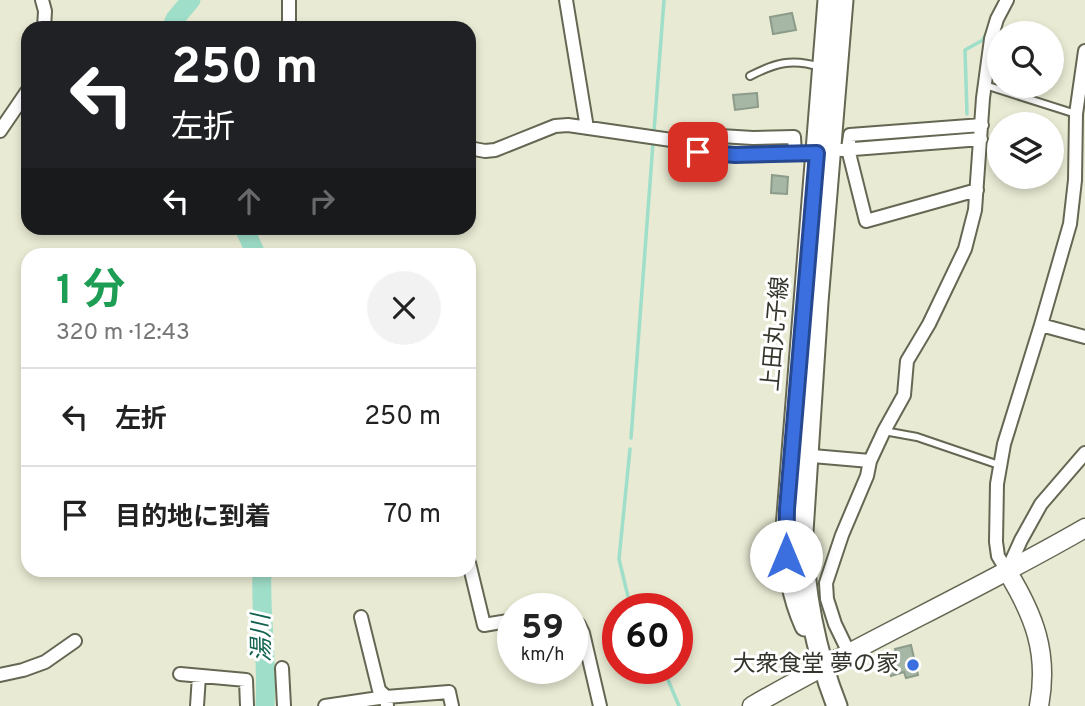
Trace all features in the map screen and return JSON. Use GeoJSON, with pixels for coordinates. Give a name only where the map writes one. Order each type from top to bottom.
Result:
{"type":"FeatureCollection","features":[{"type":"Feature","properties":{"kind":"main road","name":"上田丸子線"},"geometry":{"type":"LineString","coordinates":[[828,0],[822,67],[831,151]]}},
{"type":"Feature","properties":{"kind":"main road","name":"上田丸子線"},"geometry":{"type":"LineString","coordinates":[[837,706],[823,665],[798,610],[786,556],[786,528],[801,455],[843,0]]}},
{"type":"Feature","properties":{"kind":"street"},"geometry":{"type":"LineString","coordinates":[[42,0],[44,21]]}},
{"type":"Feature","properties":{"kind":"street"},"geometry":{"type":"LineString","coordinates":[[289,0],[289,21]]}},
{"type":"Feature","properties":{"kind":"street"},"geometry":{"type":"LineString","coordinates":[[566,0],[587,128]]}},
{"type":"Feature","properties":{"kind":"street"},"geometry":{"type":"LineString","coordinates":[[849,653],[827,599],[827,583],[842,535],[867,476],[870,461],[904,395],[907,361],[929,324],[965,248],[975,210],[990,39],[1007,0]]}},
{"type":"Feature","properties":{"kind":"street"},"geometry":{"type":"LineString","coordinates":[[1039,706],[1044,676],[1039,643],[1028,609],[998,556],[996,501],[1004,444],[1070,224],[1080,152],[1076,114],[1085,51]]}},
{"type":"Feature","properties":{"kind":"street"},"geometry":{"type":"LineString","coordinates":[[0,131],[21,100]]}},
{"type":"Feature","properties":{"kind":"street"},"geometry":{"type":"LineString","coordinates":[[476,149],[485,151],[504,148],[555,126],[568,125],[699,144]]}},
{"type":"Feature","properties":{"kind":"street"},"geometry":{"type":"LineString","coordinates":[[793,150],[794,137],[704,135],[698,152],[735,155],[793,150],[831,151],[850,135],[981,132]]}},
{"type":"Feature","properties":{"kind":"street"},"geometry":{"type":"LineString","coordinates":[[862,141],[981,132]]}},
{"type":"Feature","properties":{"kind":"street"},"geometry":{"type":"LineString","coordinates":[[831,151],[866,221],[977,190]]}},
{"type":"Feature","properties":{"kind":"street"},"geometry":{"type":"LineString","coordinates":[[1041,325],[1085,337]]}},
{"type":"Feature","properties":{"kind":"street"},"geometry":{"type":"LineString","coordinates":[[1007,571],[1041,504],[1085,453]]}},
{"type":"Feature","properties":{"kind":"street"},"geometry":{"type":"LineString","coordinates":[[801,455],[870,461]]}},
{"type":"Feature","properties":{"kind":"street"},"geometry":{"type":"LineString","coordinates":[[752,706],[823,665],[1085,528]]}},
{"type":"Feature","properties":{"kind":"street"},"geometry":{"type":"LineString","coordinates":[[472,577],[484,625],[497,623]]}},
{"type":"Feature","properties":{"kind":"street"},"geometry":{"type":"LineString","coordinates":[[361,617],[379,690],[387,702]]}},
{"type":"Feature","properties":{"kind":"street"},"geometry":{"type":"LineString","coordinates":[[0,675],[45,662],[75,641]]}},
{"type":"Feature","properties":{"kind":"street"},"geometry":{"type":"LineString","coordinates":[[588,654],[600,706]]}},
{"type":"Feature","properties":{"kind":"street"},"geometry":{"type":"LineString","coordinates":[[282,668],[284,706]]}},
{"type":"Feature","properties":{"kind":"street"},"geometry":{"type":"LineString","coordinates":[[180,674],[246,680],[247,706]]}},
{"type":"Feature","properties":{"kind":"street"},"geometry":{"type":"LineString","coordinates":[[197,706],[199,676]]}},
{"type":"Feature","properties":{"kind":"street"},"geometry":{"type":"LineString","coordinates":[[325,706],[387,702],[450,692],[452,706]]}},
{"type":"Feature","properties":{"kind":"lane"},"geometry":{"type":"LineString","coordinates":[[750,76],[770,66],[791,62],[805,62],[822,67]]}},
{"type":"Feature","properties":{"kind":"lane"},"geometry":{"type":"LineString","coordinates":[[985,85],[1076,114]]}},
{"type":"Feature","properties":{"kind":"lane"},"geometry":{"type":"LineString","coordinates":[[884,431],[917,437],[999,466]]}},
{"type":"Feature","properties":{"kind":"building"},"geometry":{"type":"Polygon","coordinates":[[[792,13],[796,30],[773,34],[770,17],[792,13]]]}},
{"type":"Feature","properties":{"kind":"building"},"geometry":{"type":"Polygon","coordinates":[[[757,93],[758,107],[735,110],[733,95],[757,93]]]}},
{"type":"Feature","properties":{"kind":"building"},"geometry":{"type":"Polygon","coordinates":[[[772,175],[788,177],[787,194],[771,193],[772,175]]]}},
{"type":"Feature","properties":{"kind":"building"},"geometry":{"type":"Polygon","coordinates":[[[911,645],[918,675],[906,678],[904,672],[891,676],[886,655],[896,653],[895,649],[911,645]]]}},
{"type":"Feature","properties":{"kind":"waterway","name":"湯川"},"geometry":{"type":"LineString","coordinates":[[174,21],[191,0]]}},
{"type":"Feature","properties":{"kind":"waterway"},"geometry":{"type":"LineString","coordinates":[[654,131],[664,0]]}},
{"type":"Feature","properties":{"kind":"waterway"},"geometry":{"type":"LineString","coordinates":[[967,114],[965,50],[983,40],[987,31]]}},
{"type":"Feature","properties":{"kind":"waterway"},"geometry":{"type":"LineString","coordinates":[[631,438],[653,143]]}},
{"type":"Feature","properties":{"kind":"waterway","name":"湯川"},"geometry":{"type":"LineString","coordinates":[[247,235],[253,248]]}},
{"type":"Feature","properties":{"kind":"waterway"},"geometry":{"type":"LineString","coordinates":[[627,593],[619,559],[630,449]]}},
{"type":"Feature","properties":{"kind":"waterway","name":"湯川"},"geometry":{"type":"LineString","coordinates":[[262,577],[265,706]]}},
{"type":"Feature","properties":{"kind":"waterway"},"geometry":{"type":"LineString","coordinates":[[670,684],[679,706]]}},
{"type":"Feature","properties":{"kind":"tunnel"},"geometry":{"type":"LineString","coordinates":[[790,146],[862,141]]}},
{"type":"Feature","properties":{"kind":"place","name":"大衆食堂 夢の家"},"geometry":{"type":"Point","coordinates":[913,665]}},
{"type":"Feature","properties":{"kind":"route"},"geometry":{"type":"LineString","coordinates":[[698,152],[735,155],[817,153],[787,509],[786,556]]}}]}
